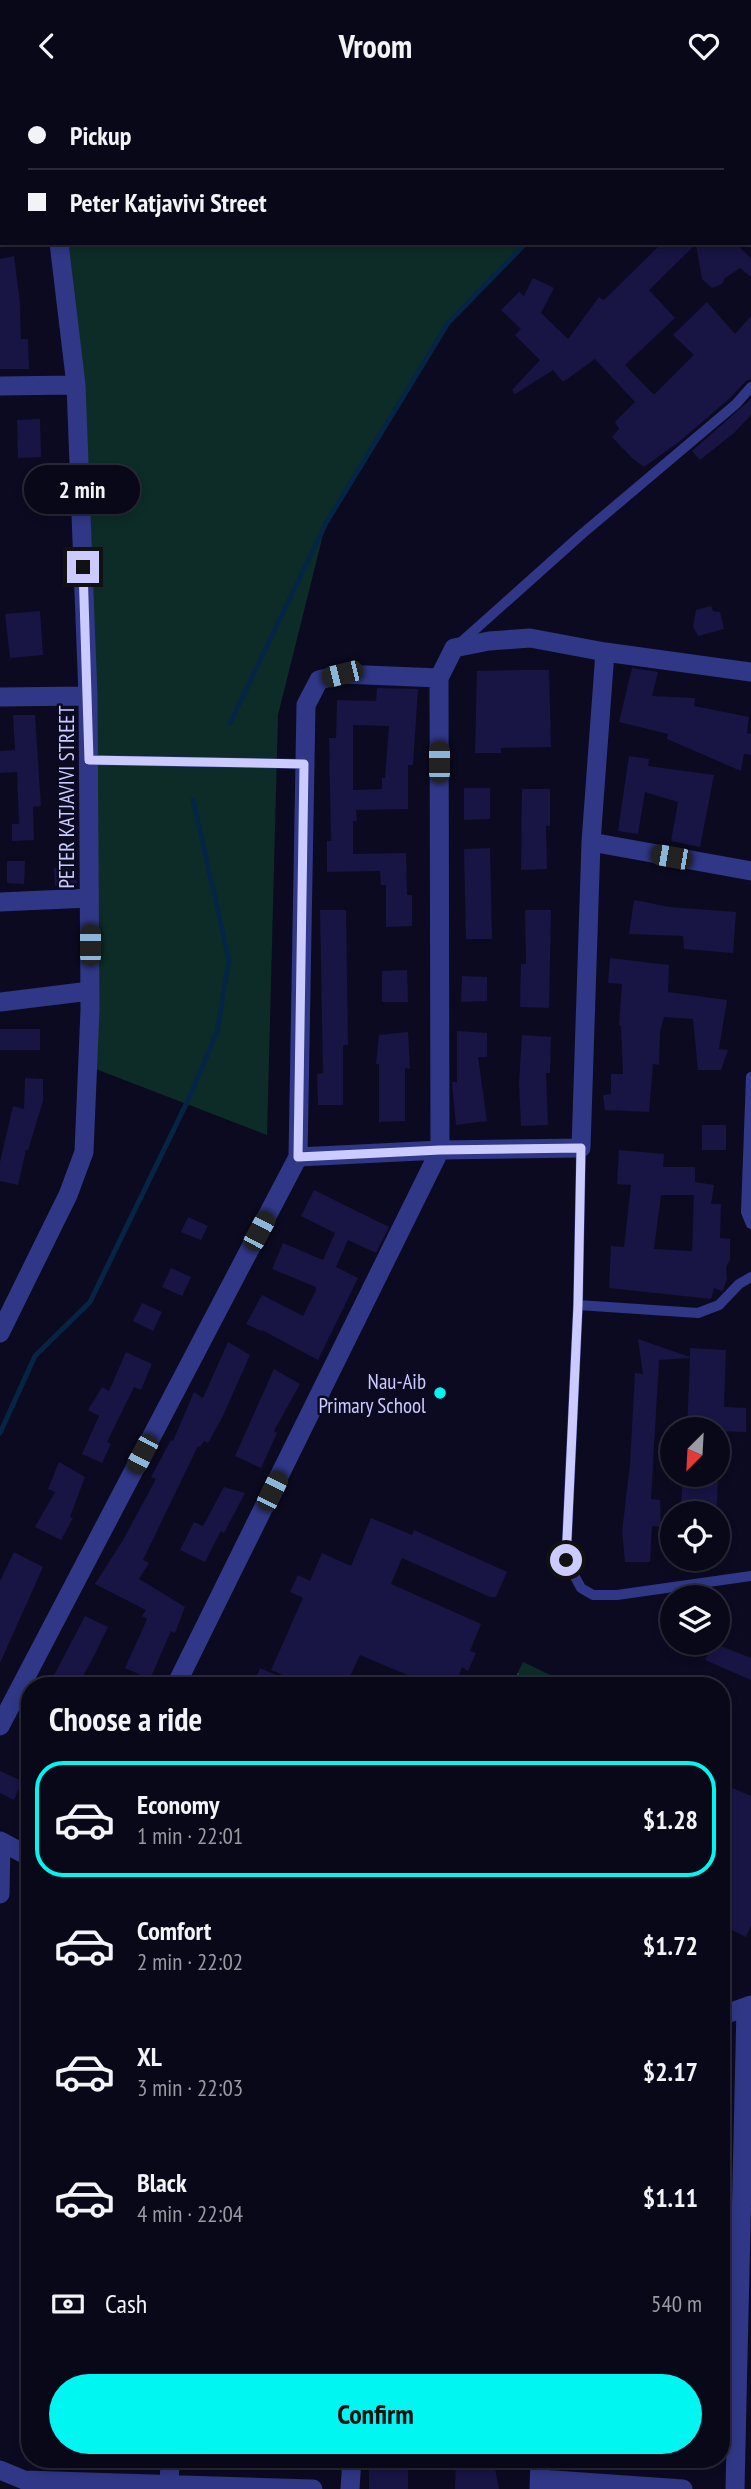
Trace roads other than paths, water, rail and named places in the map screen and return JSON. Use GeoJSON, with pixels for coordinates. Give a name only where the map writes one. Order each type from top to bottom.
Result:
{"type":"FeatureCollection","features":[{"type":"Feature","properties":{"kind":"street","name":"PETER KATJAVIVI STREET"},"geometry":{"type":"LineString","coordinates":[[0,1333],[68,1195],[84,1152],[90,991],[88,696],[76,385],[59,245]]}},
{"type":"Feature","properties":{"kind":"street"},"geometry":{"type":"LineString","coordinates":[[0,386],[76,385]]}},
{"type":"Feature","properties":{"kind":"street"},"geometry":{"type":"LineString","coordinates":[[180,1677],[440,1150],[439,678],[454,648],[489,641],[530,638],[751,673]]}},
{"type":"Feature","properties":{"kind":"street"},"geometry":{"type":"LineString","coordinates":[[298,1157],[440,1150],[581,1148],[591,842],[605,652]]}},
{"type":"Feature","properties":{"kind":"street"},"geometry":{"type":"LineString","coordinates":[[26,1677],[298,1157],[306,705],[319,680],[342,674],[439,678]]}},
{"type":"Feature","properties":{"kind":"street"},"geometry":{"type":"LineString","coordinates":[[0,697],[88,696]]}},
{"type":"Feature","properties":{"kind":"street"},"geometry":{"type":"LineString","coordinates":[[591,842],[751,871]]}},
{"type":"Feature","properties":{"kind":"street"},"geometry":{"type":"LineString","coordinates":[[0,902],[89,898]]}},
{"type":"Feature","properties":{"kind":"street"},"geometry":{"type":"LineString","coordinates":[[0,1002],[90,991]]}},
{"type":"Feature","properties":{"kind":"street"},"geometry":{"type":"LineString","coordinates":[[0,1726],[21,1686]]}},
{"type":"Feature","properties":{"kind":"street"},"geometry":{"type":"LineString","coordinates":[[0,1894],[0,1842],[21,1852]]}},
{"type":"Feature","properties":{"kind":"street"},"geometry":{"type":"LineString","coordinates":[[730,2013],[749,2006],[735,2489]]}},
{"type":"Feature","properties":{"kind":"street"},"geometry":{"type":"LineString","coordinates":[[169,2487],[170,2468]]}},
{"type":"Feature","properties":{"kind":"street"},"geometry":{"type":"LineString","coordinates":[[350,2489],[351,2468]]}},
{"type":"Feature","properties":{"kind":"street"},"geometry":{"type":"LineString","coordinates":[[0,2470],[25,2485],[313,2489]]}},
{"type":"Feature","properties":{"kind":"street"},"geometry":{"type":"LineString","coordinates":[[540,2484],[683,2489]]}},
{"type":"Feature","properties":{"kind":"street"},"geometry":{"type":"LineString","coordinates":[[745,2489],[751,2487]]}},
{"type":"Feature","properties":{"kind":"lane"},"geometry":{"type":"LineString","coordinates":[[454,648],[582,534],[736,404],[751,387]]}},
{"type":"Feature","properties":{"kind":"lane"},"geometry":{"type":"LineString","coordinates":[[89,760],[304,764]]}},
{"type":"Feature","properties":{"kind":"lane"},"geometry":{"type":"LineString","coordinates":[[751,1077],[746,1212],[751,1224]]}},
{"type":"Feature","properties":{"kind":"lane"},"geometry":{"type":"LineString","coordinates":[[581,1148],[578,1305],[566,1560],[581,1588],[593,1595],[617,1595],[751,1576]]}},
{"type":"Feature","properties":{"kind":"lane"},"geometry":{"type":"LineString","coordinates":[[578,1305],[698,1313],[719,1305],[751,1277]]}},
{"type":"Feature","properties":{"kind":"waterway"},"geometry":{"type":"LineString","coordinates":[[230,723],[326,523],[448,323],[524,245]]}},
{"type":"Feature","properties":{"kind":"waterway"},"geometry":{"type":"LineString","coordinates":[[0,1433],[35,1356],[90,1302],[190,1096],[217,1032],[229,960],[193,800]]}},
{"type":"Feature","properties":{"kind":"place","name":"Nau-Aib Primary School"},"geometry":{"type":"Point","coordinates":[440,1393]}}]}
